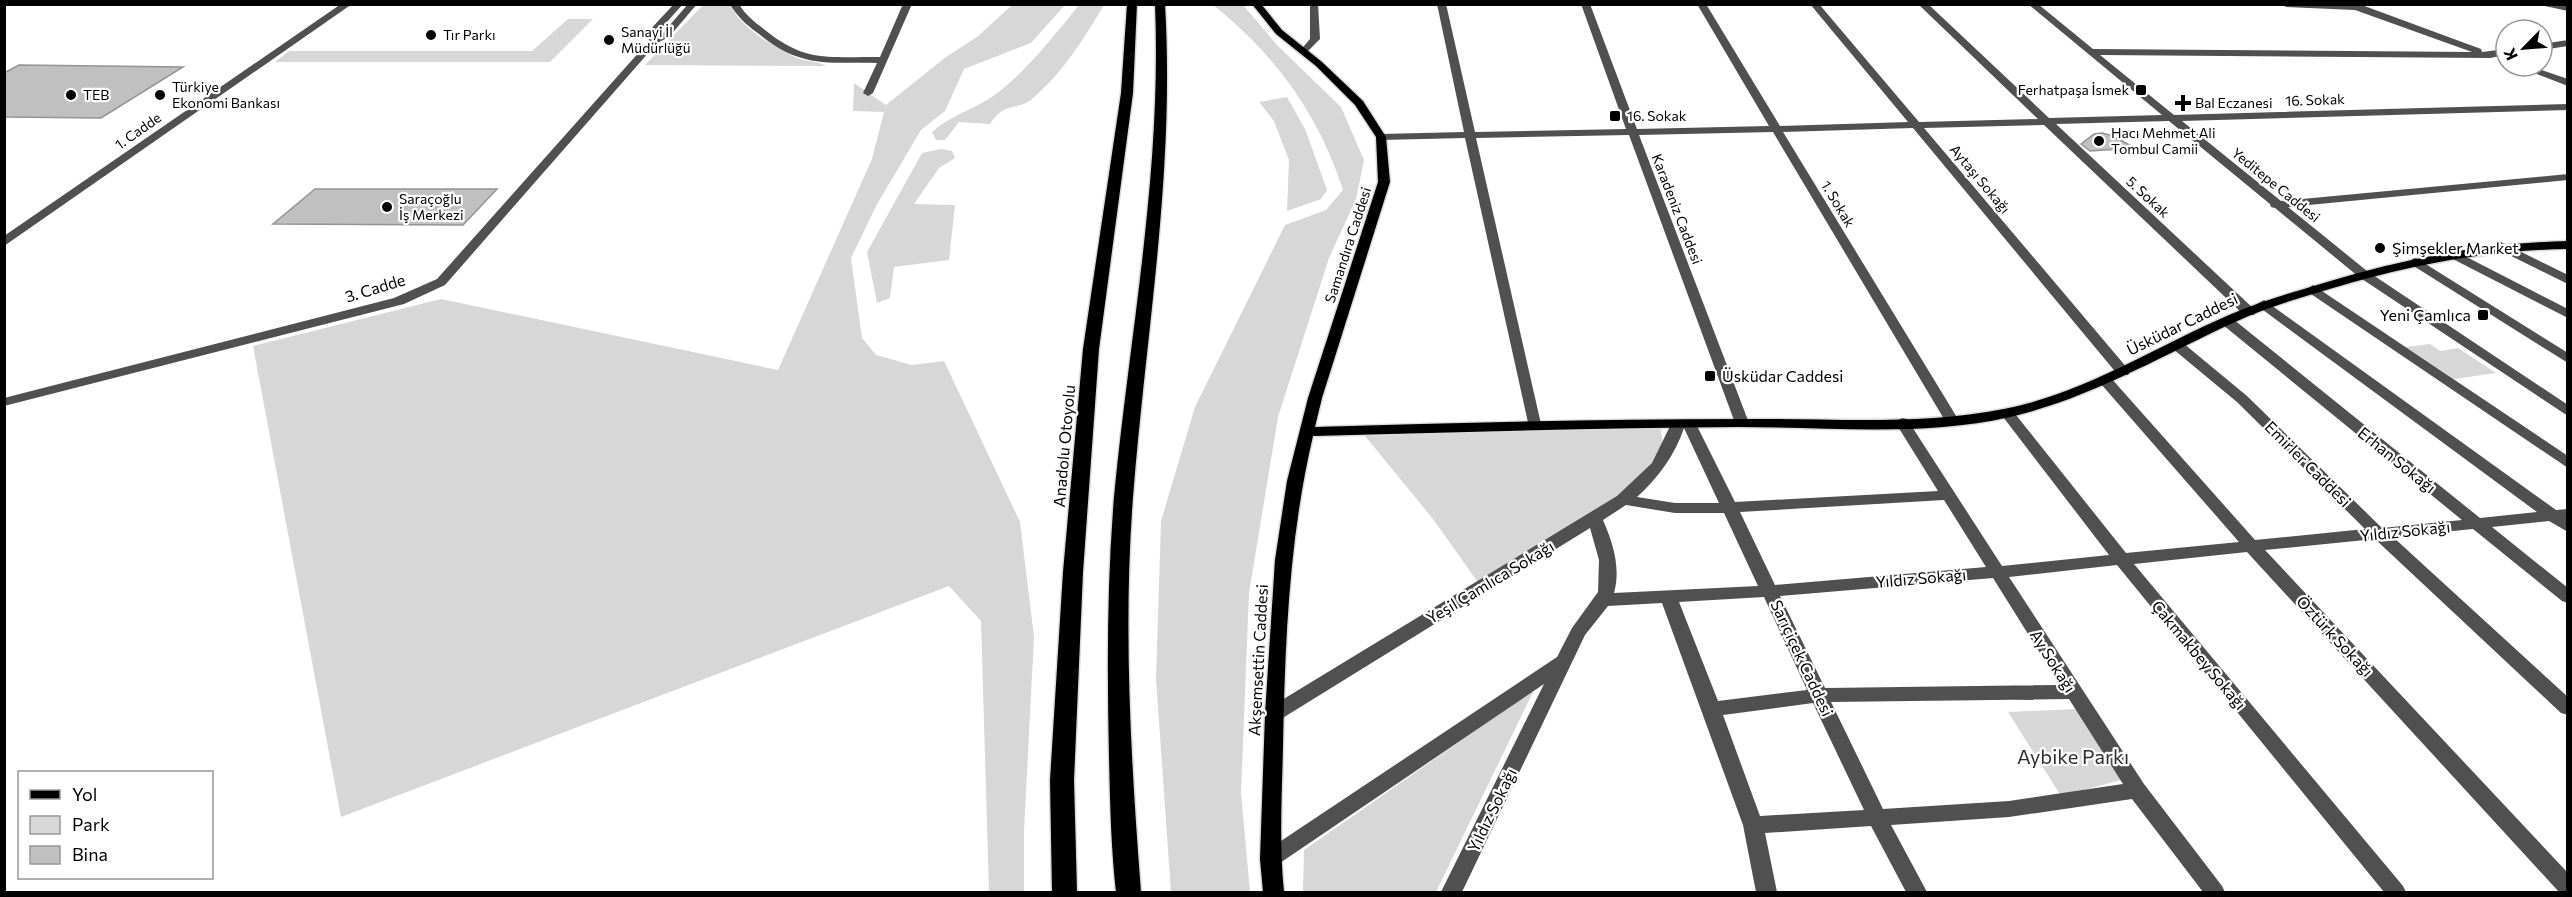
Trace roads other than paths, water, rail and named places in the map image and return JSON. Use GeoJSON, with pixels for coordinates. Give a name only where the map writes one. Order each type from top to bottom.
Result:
{"type":"FeatureCollection","features":[{"type":"Feature","properties":{"kind":"highway","name":"Anadolu Otoyolu"},"geometry":{"type":"LineString","coordinates":[[1064,892],[1062,780],[1074,561],[1091,349],[1127,93],[1132,4]]}},
{"type":"Feature","properties":{"kind":"highway"},"geometry":{"type":"LineString","coordinates":[[1128,892],[1119,769],[1120,543],[1129,443],[1145,326],[1164,110],[1160,4]]}},
{"type":"Feature","properties":{"kind":"main road","name":"Samandıra Caddesi"},"geometry":{"type":"LineString","coordinates":[[1256,4],[1279,32],[1359,103],[1381,137],[1384,182],[1315,398],[1307,432]]}},
{"type":"Feature","properties":{"kind":"main road","name":"Üsküdar Caddesi"},"geometry":{"type":"LineString","coordinates":[[1307,432],[1534,424],[1902,422],[2007,413],[2106,381],[2264,304],[2363,274],[2451,253],[2501,246],[2568,245]]}},
{"type":"Feature","properties":{"kind":"main road","name":"Akşemsettin Caddesi"},"geometry":{"type":"LineString","coordinates":[[1274,892],[1270,859],[1274,714],[1283,560],[1295,481],[1307,432]]}},
{"type":"Feature","properties":{"kind":"street"},"geometry":{"type":"LineString","coordinates":[[679,4],[652,33],[654,41],[666,35],[693,4]]}},
{"type":"Feature","properties":{"kind":"street"},"geometry":{"type":"LineString","coordinates":[[734,4],[739,15],[752,26],[801,57],[883,60]]}},
{"type":"Feature","properties":{"kind":"street"},"geometry":{"type":"LineString","coordinates":[[868,93],[908,4]]}},
{"type":"Feature","properties":{"kind":"street"},"geometry":{"type":"LineString","coordinates":[[1304,52],[1315,39],[1314,4]]}},
{"type":"Feature","properties":{"kind":"street"},"geometry":{"type":"LineString","coordinates":[[1441,4],[1534,424]]}},
{"type":"Feature","properties":{"kind":"street","name":"Karadeniz Caddesi"},"geometry":{"type":"LineString","coordinates":[[1585,4],[1742,423]]}},
{"type":"Feature","properties":{"kind":"street","name":"1. Sokak"},"geometry":{"type":"LineString","coordinates":[[1701,4],[1951,419]]}},
{"type":"Feature","properties":{"kind":"street","name":"Aytaşı Sokağı"},"geometry":{"type":"LineString","coordinates":[[1814,4],[2123,372]]}},
{"type":"Feature","properties":{"kind":"street","name":"5. Sokak"},"geometry":{"type":"LineString","coordinates":[[1922,4],[2249,312]]}},
{"type":"Feature","properties":{"kind":"street","name":"Yeditepe Caddesi"},"geometry":{"type":"LineString","coordinates":[[2031,4],[2275,205],[2363,274],[2568,412]]}},
{"type":"Feature","properties":{"kind":"street"},"geometry":{"type":"LineString","coordinates":[[2286,4],[2352,6],[2372,4]]}},
{"type":"Feature","properties":{"kind":"street"},"geometry":{"type":"LineString","coordinates":[[2548,4],[2568,8]]}},
{"type":"Feature","properties":{"kind":"street","name":"1. Cadde"},"geometry":{"type":"LineString","coordinates":[[4,230],[341,5]]}},
{"type":"Feature","properties":{"kind":"street"},"geometry":{"type":"LineString","coordinates":[[2352,6],[2494,56]]}},
{"type":"Feature","properties":{"kind":"street","name":"3. Cadde"},"geometry":{"type":"LineString","coordinates":[[4,402],[399,301],[441,282],[654,41]]}},
{"type":"Feature","properties":{"kind":"street","name":"1. Cadde"},"geometry":{"type":"LineString","coordinates":[[4,242],[286,42]]}},
{"type":"Feature","properties":{"kind":"street"},"geometry":{"type":"LineString","coordinates":[[2089,52],[2494,54]]}},
{"type":"Feature","properties":{"kind":"street","name":"16. Sokak"},"geometry":{"type":"LineString","coordinates":[[1381,137],[1632,133],[2568,107]]}},
{"type":"Feature","properties":{"kind":"street"},"geometry":{"type":"LineString","coordinates":[[2275,205],[2568,177]]}},
{"type":"Feature","properties":{"kind":"street"},"geometry":{"type":"LineString","coordinates":[[2501,246],[2568,280]]}},
{"type":"Feature","properties":{"kind":"street"},"geometry":{"type":"LineString","coordinates":[[2451,253],[2568,314]]}},
{"type":"Feature","properties":{"kind":"street"},"geometry":{"type":"LineString","coordinates":[[2416,262],[2568,359]]}},
{"type":"Feature","properties":{"kind":"street"},"geometry":{"type":"LineString","coordinates":[[2313,289],[2568,463]]}},
{"type":"Feature","properties":{"kind":"street"},"geometry":{"type":"LineString","coordinates":[[2264,304],[2560,515],[2568,526]]}},
{"type":"Feature","properties":{"kind":"street","name":"Erhan Sokağı"},"geometry":{"type":"LineString","coordinates":[[2229,322],[2475,524],[2568,597]]}},
{"type":"Feature","properties":{"kind":"street","name":"Emirler Caddesi"},"geometry":{"type":"LineString","coordinates":[[2178,346],[2242,399],[2378,533],[2568,708]]}},
{"type":"Feature","properties":{"kind":"street","name":"Öztürk Sokağı"},"geometry":{"type":"LineString","coordinates":[[2106,381],[2252,547],[2568,890]]}},
{"type":"Feature","properties":{"kind":"street","name":"Çakmakbey Sokağı"},"geometry":{"type":"LineString","coordinates":[[2007,413],[2121,559],[2396,892]]}},
{"type":"Feature","properties":{"kind":"street","name":"Ay Sokağı"},"geometry":{"type":"LineString","coordinates":[[1902,422],[2137,790],[2215,892]]}},
{"type":"Feature","properties":{"kind":"street","name":"Yeşil Çamlıca Sokağı"},"geometry":{"type":"LineString","coordinates":[[1274,714],[1623,500],[1640,487],[1655,470],[1683,423]]}},
{"type":"Feature","properties":{"kind":"street","name":"Sarıçiçek Caddesi"},"geometry":{"type":"LineString","coordinates":[[1683,423],[1770,591],[1877,818],[1917,892]]}},
{"type":"Feature","properties":{"kind":"street"},"geometry":{"type":"LineString","coordinates":[[1623,500],[1675,508],[1727,508],[1949,495]]}},
{"type":"Feature","properties":{"kind":"street","name":"Yıldız Sokağı"},"geometry":{"type":"LineString","coordinates":[[1452,892],[1578,632],[1603,600],[1770,591],[1998,572],[2560,515]]}},
{"type":"Feature","properties":{"kind":"street"},"geometry":{"type":"LineString","coordinates":[[1594,518],[1606,546],[1608,571],[1603,600]]}},
{"type":"Feature","properties":{"kind":"street"},"geometry":{"type":"LineString","coordinates":[[1669,598],[1712,709],[1753,825],[1766,892]]}},
{"type":"Feature","properties":{"kind":"street"},"geometry":{"type":"LineString","coordinates":[[1270,859],[1564,662]]}},
{"type":"Feature","properties":{"kind":"street"},"geometry":{"type":"LineString","coordinates":[[1712,709],[1820,695],[2073,692]]}},
{"type":"Feature","properties":{"kind":"street"},"geometry":{"type":"LineString","coordinates":[[1753,825],[2009,809],[2137,790]]}},
{"type":"Feature","properties":{"kind":"street"},"geometry":{"type":"LineString","coordinates":[[2563,892],[2568,890]]}},
{"type":"Feature","properties":{"kind":"place","name":"Tır Parkı"},"geometry":{"type":"Point","coordinates":[431,35]}},
{"type":"Feature","properties":{"kind":"place","name":"Sanayi İl Müdürlüğü"},"geometry":{"type":"Point","coordinates":[609,40]}},
{"type":"Feature","properties":{"kind":"place","name":"Ferhatpaşa İsmek"},"geometry":{"type":"Point","coordinates":[2141,90]}},
{"type":"Feature","properties":{"kind":"place","name":"TEB"},"geometry":{"type":"Point","coordinates":[71,95]}},
{"type":"Feature","properties":{"kind":"place","name":"Türkiye Ekonomi Bankası"},"geometry":{"type":"Point","coordinates":[160,95]}},
{"type":"Feature","properties":{"kind":"place","name":"Bal Eczanesi"},"geometry":{"type":"Point","coordinates":[2183,103]}},
{"type":"Feature","properties":{"kind":"place","name":"16. Sokak"},"geometry":{"type":"Point","coordinates":[1615,116]}},
{"type":"Feature","properties":{"kind":"place","name":"Hacı Mehmet Ali Tombul Camii"},"geometry":{"type":"Point","coordinates":[2099,141]}},
{"type":"Feature","properties":{"kind":"place","name":"Saraçoğlu İş Merkezi"},"geometry":{"type":"Point","coordinates":[387,207]}},
{"type":"Feature","properties":{"kind":"place","name":"Şimşekler Market"},"geometry":{"type":"Point","coordinates":[2380,248]}},
{"type":"Feature","properties":{"kind":"place","name":"Yeni Çamlıca"},"geometry":{"type":"Point","coordinates":[2483,315]}},
{"type":"Feature","properties":{"kind":"place","name":"Üsküdar Caddesi"},"geometry":{"type":"Point","coordinates":[1710,376]}},
{"type":"Feature","properties":{"kind":"park label","name":"Aybike Parkı"},"geometry":{"type":"Point","coordinates":[2073,757]}}]}
